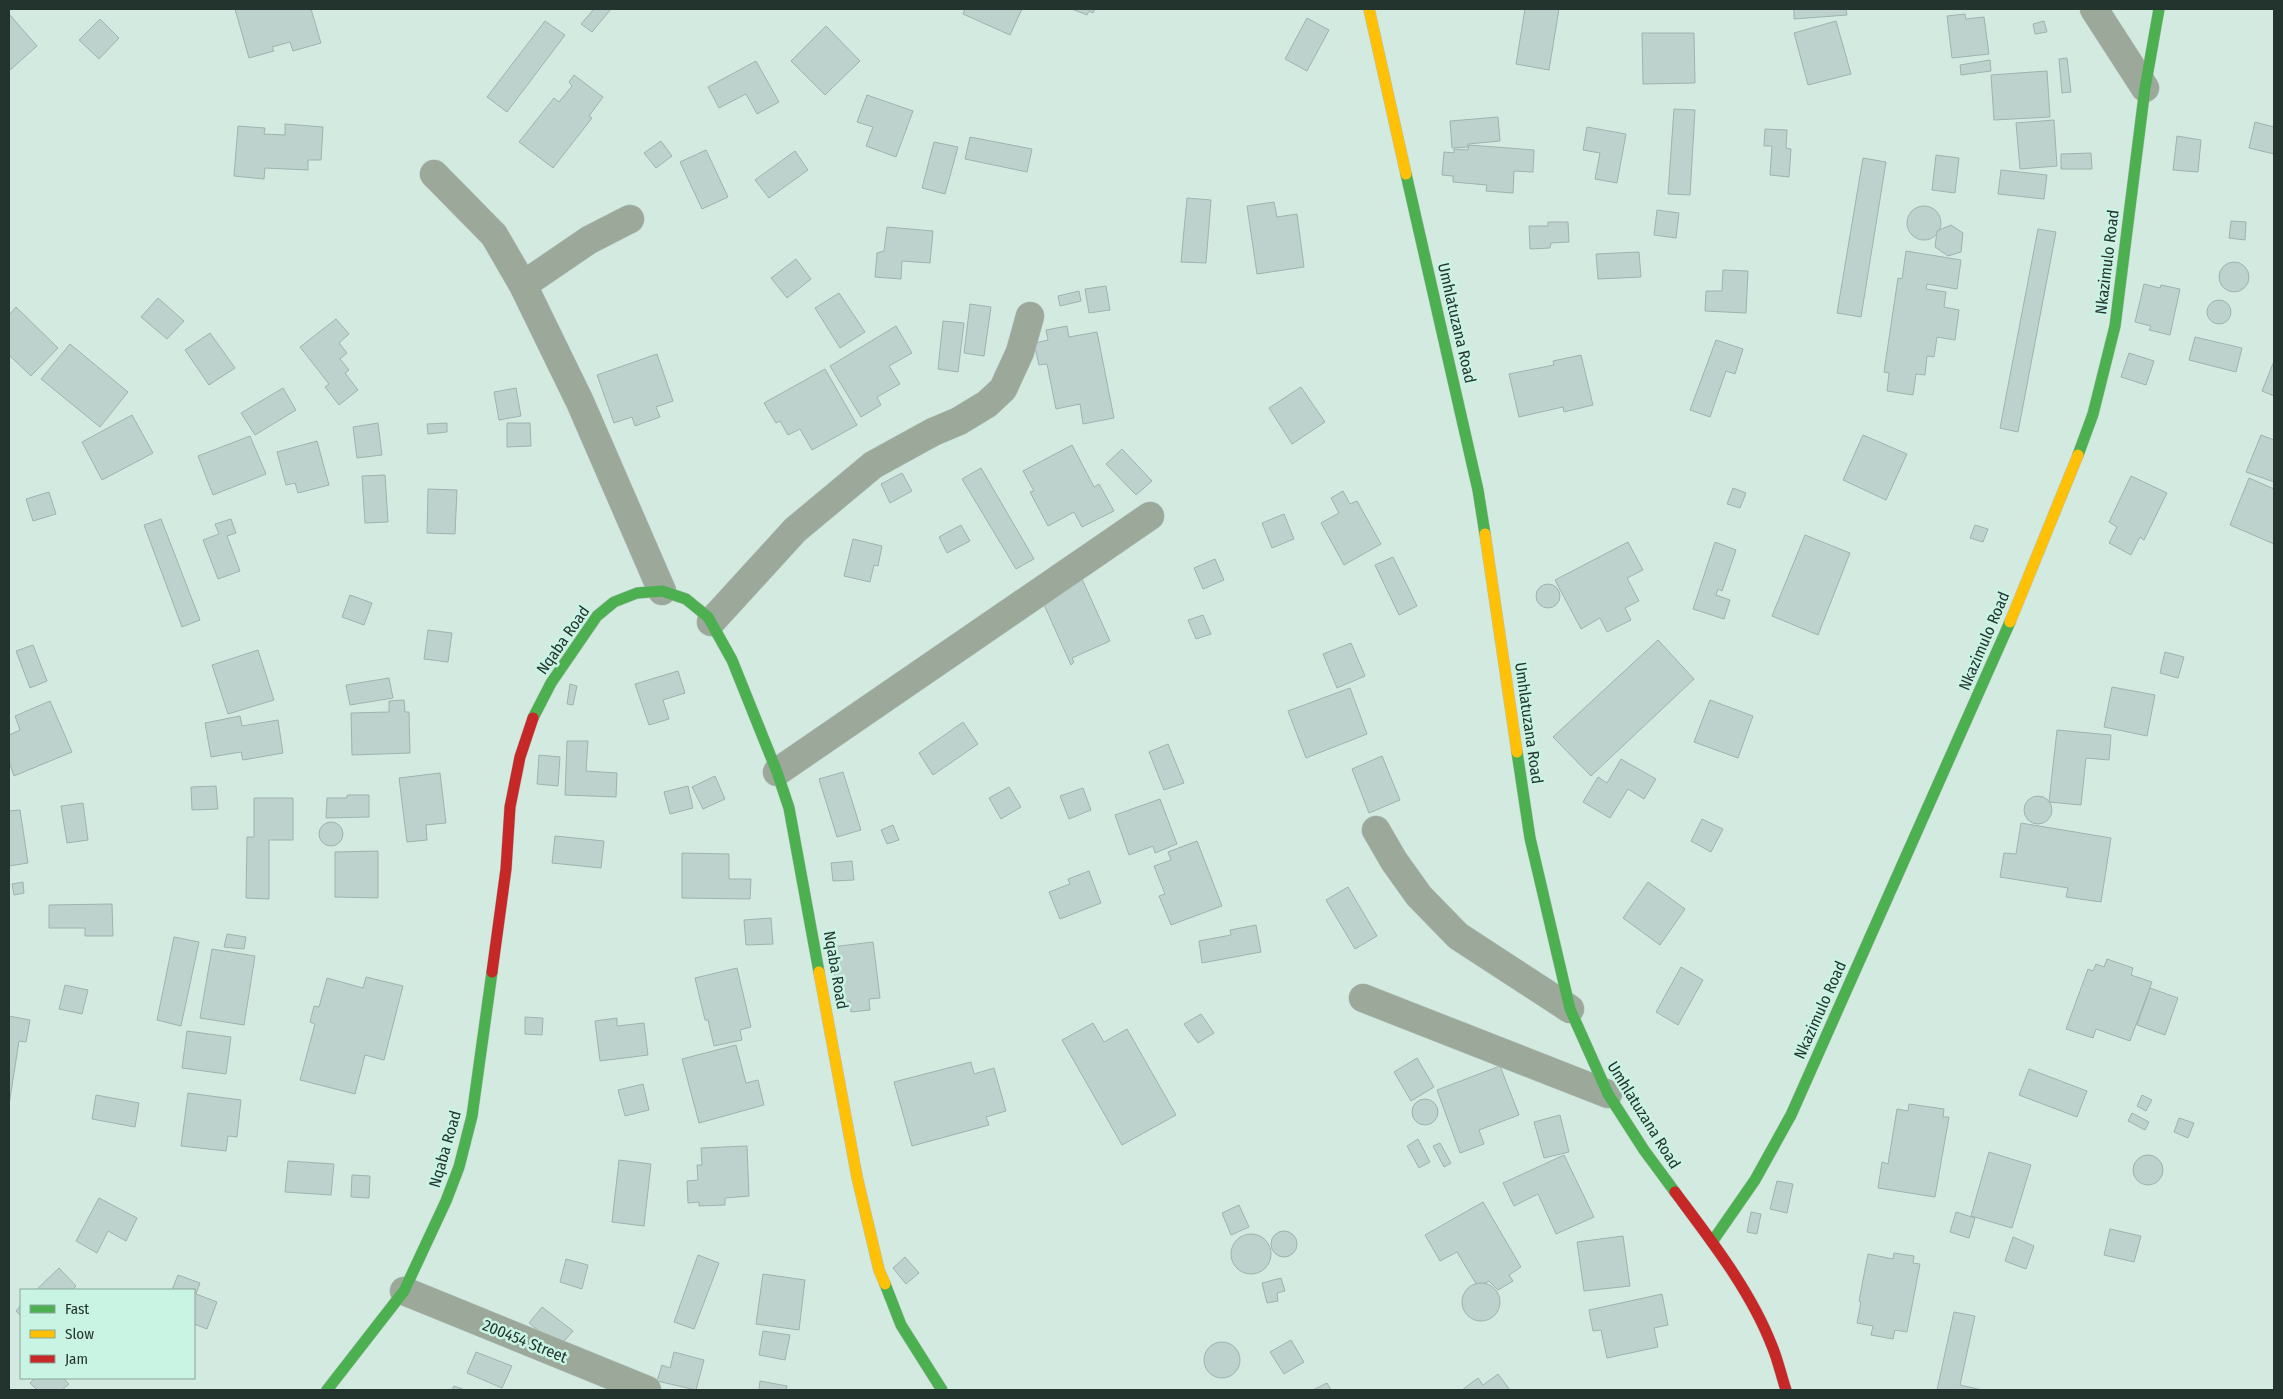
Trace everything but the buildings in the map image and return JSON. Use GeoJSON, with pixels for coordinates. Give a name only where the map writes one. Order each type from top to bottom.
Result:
{"type":"FeatureCollection","features":[{"type":"Feature","properties":{"kind":"street","name":"Umhlatuzana Road"},"geometry":{"type":"LineString","coordinates":[[1369,9],[1478,490],[1530,838],[1570,1009],[1608,1094],[1644,1150],[1712,1242],[1752,1305],[1772,1346],[1786,1390]]}},
{"type":"Feature","properties":{"kind":"street"},"geometry":{"type":"LineString","coordinates":[[2094,9],[2145,88]]}},
{"type":"Feature","properties":{"kind":"street","name":"Nkazimulo Road"},"geometry":{"type":"LineString","coordinates":[[1712,1242],[1731,1218],[1766,1165],[1791,1118],[1811,1069],[1988,674],[2065,492],[2093,414],[2115,326],[2145,88],[2159,9]]}},
{"type":"Feature","properties":{"kind":"street"},"geometry":{"type":"LineString","coordinates":[[434,174],[494,235],[523,285],[580,402],[662,591]]}},
{"type":"Feature","properties":{"kind":"street"},"geometry":{"type":"LineString","coordinates":[[523,285],[589,240],[630,219]]}},
{"type":"Feature","properties":{"kind":"street"},"geometry":{"type":"LineString","coordinates":[[712,622],[795,530],[873,465],[932,432],[959,421],[987,404],[1003,389],[1020,352],[1030,316]]}},
{"type":"Feature","properties":{"kind":"street"},"geometry":{"type":"LineString","coordinates":[[777,772],[1150,516]]}},
{"type":"Feature","properties":{"kind":"street","name":"Nqaba Road"},"geometry":{"type":"LineString","coordinates":[[327,1390],[404,1291],[446,1201],[459,1167],[472,1116],[506,869],[510,807],[520,757],[534,714],[552,683],[597,616],[614,602],[637,593],[662,591],[686,599],[712,622],[732,660],[744,696],[777,772],[788,808],[857,1177],[879,1270],[901,1325],[942,1390]]}},
{"type":"Feature","properties":{"kind":"street"},"geometry":{"type":"LineString","coordinates":[[1376,830],[1394,862],[1419,896],[1458,936],[1570,1009]]}},
{"type":"Feature","properties":{"kind":"street"},"geometry":{"type":"LineString","coordinates":[[1363,998],[1608,1094]]}},
{"type":"Feature","properties":{"kind":"street","name":"200454 Street"},"geometry":{"type":"LineString","coordinates":[[404,1291],[647,1390]]}},
{"type":"Feature","properties":{"kind":"traffic: fast"},"geometry":{"type":"LineString","coordinates":[[2078,455],[2093,414],[2115,326],[2145,88],[2159,9]]}},
{"type":"Feature","properties":{"kind":"traffic: fast"},"geometry":{"type":"LineString","coordinates":[[1406,174],[1478,490],[1485,534]]}},
{"type":"Feature","properties":{"kind":"traffic: fast"},"geometry":{"type":"LineString","coordinates":[[533,718],[551,683],[597,616],[614,602],[637,593],[662,591],[686,599],[708,617],[732,660],[777,772],[789,808],[819,972]]}},
{"type":"Feature","properties":{"kind":"traffic: fast"},"geometry":{"type":"LineString","coordinates":[[1712,1242],[1755,1180],[1791,1115],[2010,622]]}},
{"type":"Feature","properties":{"kind":"traffic: fast"},"geometry":{"type":"LineString","coordinates":[[1517,752],[1530,838],[1570,1009],[1608,1094],[1644,1150],[1675,1192]]}},
{"type":"Feature","properties":{"kind":"traffic: fast"},"geometry":{"type":"LineString","coordinates":[[327,1390],[404,1291],[446,1201],[459,1167],[472,1116],[492,972]]}},
{"type":"Feature","properties":{"kind":"traffic: fast"},"geometry":{"type":"LineString","coordinates":[[885,1284],[901,1325],[942,1390]]}},
{"type":"Feature","properties":{"kind":"traffic: slow"},"geometry":{"type":"LineString","coordinates":[[1369,9],[1406,174]]}},
{"type":"Feature","properties":{"kind":"traffic: slow"},"geometry":{"type":"LineString","coordinates":[[2010,622],[2078,455]]}},
{"type":"Feature","properties":{"kind":"traffic: slow"},"geometry":{"type":"LineString","coordinates":[[1485,534],[1517,752]]}},
{"type":"Feature","properties":{"kind":"traffic: slow"},"geometry":{"type":"LineString","coordinates":[[819,972],[857,1177],[879,1270],[885,1284]]}},
{"type":"Feature","properties":{"kind":"traffic: jam"},"geometry":{"type":"LineString","coordinates":[[492,972],[506,869],[510,807],[520,757],[533,718]]}},
{"type":"Feature","properties":{"kind":"traffic: jam"},"geometry":{"type":"LineString","coordinates":[[1675,1192],[1729,1266],[1753,1305],[1774,1351],[1786,1390]]}}]}
